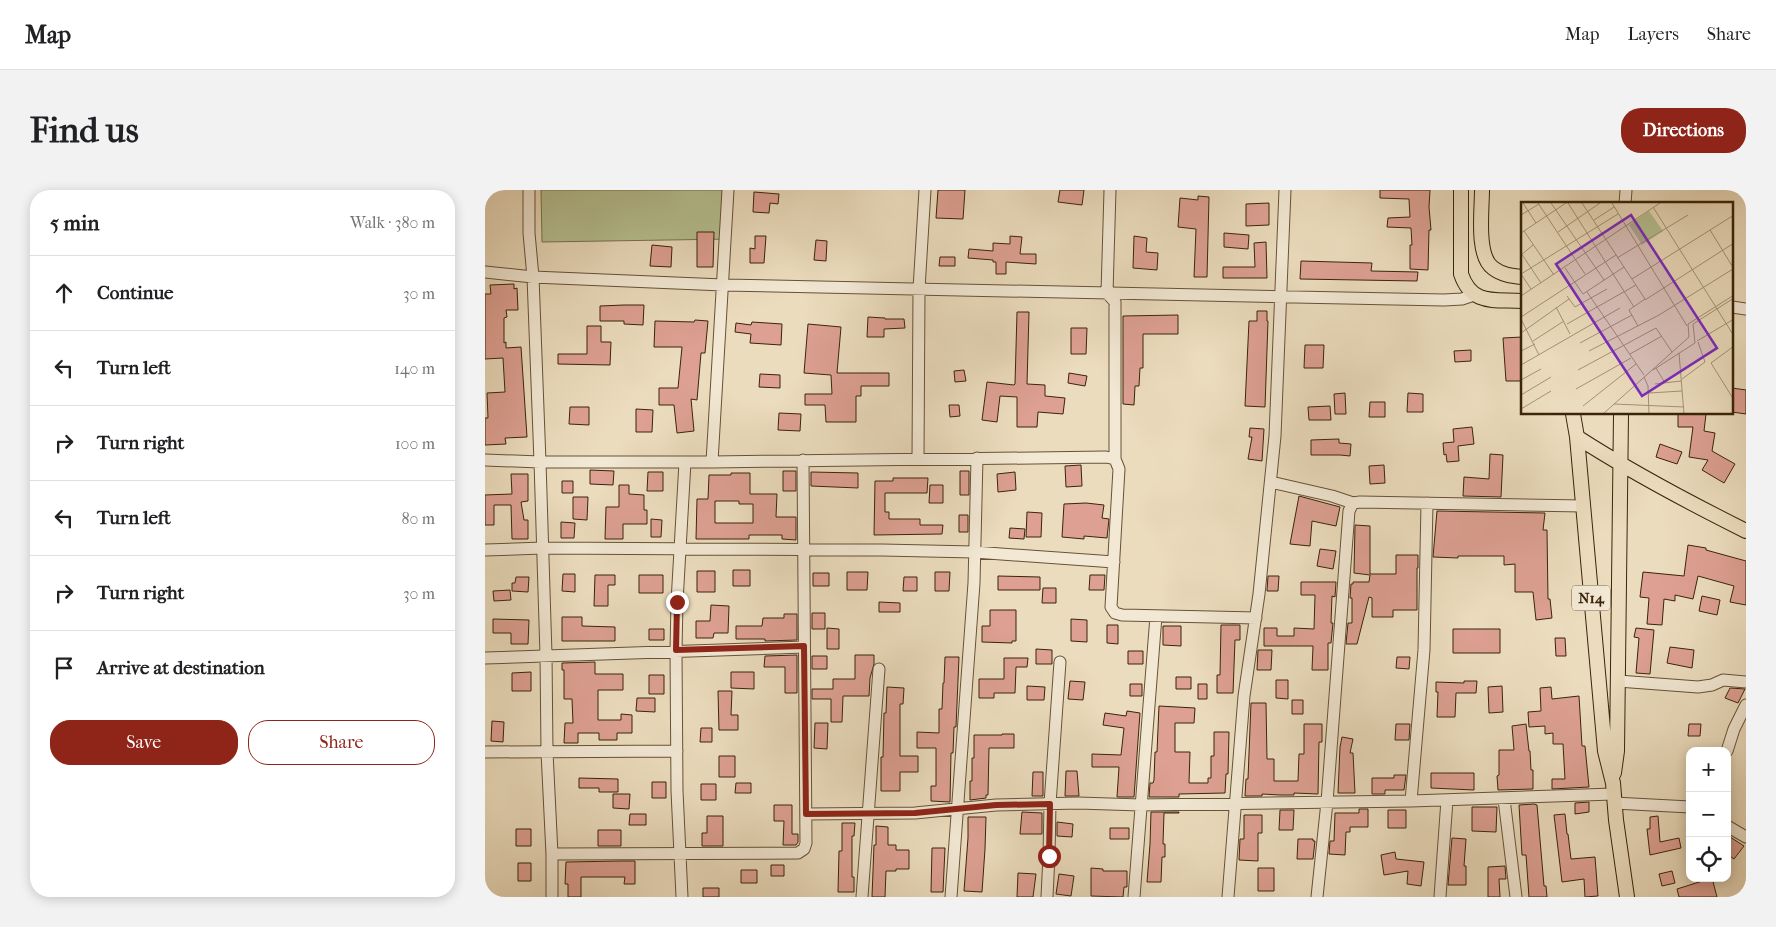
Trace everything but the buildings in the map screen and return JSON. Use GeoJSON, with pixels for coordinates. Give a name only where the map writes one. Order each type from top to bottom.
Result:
{"type":"FeatureCollection","features":[{"type":"Feature","properties":{"kind":"main road"},"geometry":{"type":"LineString","coordinates":[[1461,190],[1461,274],[1465,285],[1474,295],[1483,299],[1521,302]]}},
{"type":"Feature","properties":{"kind":"main road"},"geometry":{"type":"LineString","coordinates":[[1482,190],[1482,242],[1485,258],[1491,267],[1503,274],[1521,278]]}},
{"type":"Feature","properties":{"kind":"main road","name":"N14"},"geometry":{"type":"LineString","coordinates":[[1573,415],[1577,437],[1605,751],[1613,793],[1627,897]]}},
{"type":"Feature","properties":{"kind":"main road","name":"N14"},"geometry":{"type":"LineString","coordinates":[[1613,793],[1617,751],[1621,415]]}},
{"type":"Feature","properties":{"kind":"main road"},"geometry":{"type":"LineString","coordinates":[[1577,437],[1621,466],[1746,531]]}},
{"type":"Feature","properties":{"kind":"street"},"geometry":{"type":"LineString","coordinates":[[529,190],[529,233],[533,278],[543,548],[547,752],[553,897]]}},
{"type":"Feature","properties":{"kind":"street"},"geometry":{"type":"LineString","coordinates":[[712,462],[728,190]]}},
{"type":"Feature","properties":{"kind":"street"},"geometry":{"type":"LineString","coordinates":[[918,458],[919,289],[925,190]]}},
{"type":"Feature","properties":{"kind":"street"},"geometry":{"type":"LineString","coordinates":[[1110,190],[1107,293],[1115,302],[1115,459],[1119,469],[1111,607],[1115,613],[1122,615],[1256,618]]}},
{"type":"Feature","properties":{"kind":"street"},"geometry":{"type":"LineString","coordinates":[[1228,897],[1244,696],[1256,618],[1275,436],[1285,190]]}},
{"type":"Feature","properties":{"kind":"street"},"geometry":{"type":"LineString","coordinates":[[485,272],[533,278],[723,285],[1444,300],[1462,299],[1474,295]]}},
{"type":"Feature","properties":{"kind":"street"},"geometry":{"type":"LineString","coordinates":[[1733,307],[1746,309]]}},
{"type":"Feature","properties":{"kind":"street"},"geometry":{"type":"LineString","coordinates":[[485,460],[540,462],[712,462],[918,458],[1106,457],[1115,459]]}},
{"type":"Feature","properties":{"kind":"street"},"geometry":{"type":"LineString","coordinates":[[951,897],[974,552],[977,458]]}},
{"type":"Feature","properties":{"kind":"street"},"geometry":{"type":"LineString","coordinates":[[552,854],[798,853],[804,850],[806,843],[806,814],[803,460]]}},
{"type":"Feature","properties":{"kind":"street"},"geometry":{"type":"LineString","coordinates":[[682,897],[676,650],[685,462]]}},
{"type":"Feature","properties":{"kind":"street"},"geometry":{"type":"LineString","coordinates":[[1271,482],[1332,496],[1353,503],[1583,506]]}},
{"type":"Feature","properties":{"kind":"street"},"geometry":{"type":"LineString","coordinates":[[1317,897],[1327,802],[1349,511],[1353,503]]}},
{"type":"Feature","properties":{"kind":"street"},"geometry":{"type":"LineString","coordinates":[[1411,801],[1424,650],[1427,503]]}},
{"type":"Feature","properties":{"kind":"street"},"geometry":{"type":"LineString","coordinates":[[485,550],[543,548],[882,550],[974,552],[1114,562]]}},
{"type":"Feature","properties":{"kind":"street"},"geometry":{"type":"LineString","coordinates":[[1134,897],[1156,616]]}},
{"type":"Feature","properties":{"kind":"street"},"geometry":{"type":"LineString","coordinates":[[485,658],[804,646]]}},
{"type":"Feature","properties":{"kind":"street"},"geometry":{"type":"LineString","coordinates":[[1047,897],[1050,804],[1061,662]]}},
{"type":"Feature","properties":{"kind":"street"},"geometry":{"type":"LineString","coordinates":[[861,897],[879,669]]}},
{"type":"Feature","properties":{"kind":"street"},"geometry":{"type":"LineString","coordinates":[[1618,680],[1698,688],[1723,680],[1746,682]]}},
{"type":"Feature","properties":{"kind":"street"},"geometry":{"type":"LineString","coordinates":[[1728,747],[1746,705]]}},
{"type":"Feature","properties":{"kind":"street"},"geometry":{"type":"LineString","coordinates":[[485,752],[677,751]]}},
{"type":"Feature","properties":{"kind":"street"},"geometry":{"type":"LineString","coordinates":[[806,814],[915,813],[996,805],[1411,801],[1613,793],[1686,806]]}},
{"type":"Feature","properties":{"kind":"street"},"geometry":{"type":"LineString","coordinates":[[1504,798],[1516,897]]}},
{"type":"Feature","properties":{"kind":"street"},"geometry":{"type":"LineString","coordinates":[[1440,897],[1447,800]]}},
{"type":"Feature","properties":{"kind":"street"},"geometry":{"type":"LineString","coordinates":[[1731,828],[1746,836]]}},
{"type":"Feature","properties":{"kind":"green space"},"geometry":{"type":"Polygon","coordinates":[[[541,190],[731,190],[730,239],[542,242],[541,190]]]}},
{"type":"Feature","properties":{"kind":"route"},"geometry":{"type":"LineString","coordinates":[[677,602],[676,650],[804,646],[806,814],[915,813],[996,805],[1050,804],[1049,856]]}}]}
